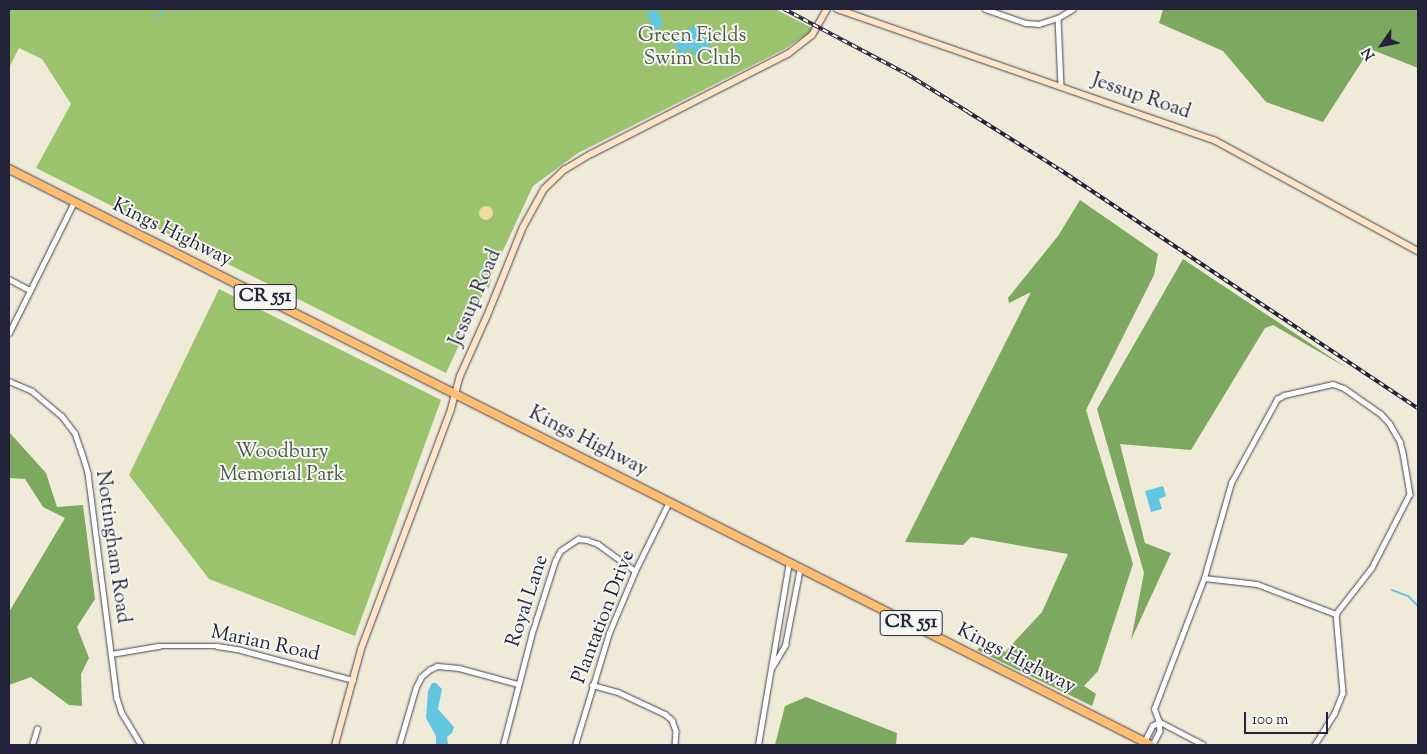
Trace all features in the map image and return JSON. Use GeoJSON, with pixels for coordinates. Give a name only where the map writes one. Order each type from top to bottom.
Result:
{"type":"FeatureCollection","features":[{"type":"Feature","properties":{"kind":"main road","name":"Kings Highway"},"geometry":{"type":"LineString","coordinates":[[9,169],[1149,744]]}},
{"type":"Feature","properties":{"kind":"street","name":"Jessup Road"},"geometry":{"type":"LineString","coordinates":[[335,745],[376,608],[451,409],[455,393],[523,227],[544,189],[564,170],[591,154],[789,52],[812,35],[827,9]]}},
{"type":"Feature","properties":{"kind":"street","name":"Jessup Road"},"geometry":{"type":"LineString","coordinates":[[837,9],[1214,140],[1418,251]]}},
{"type":"Feature","properties":{"kind":"street"},"geometry":{"type":"LineString","coordinates":[[985,9],[1026,23],[1045,23],[1073,9]]}},
{"type":"Feature","properties":{"kind":"street"},"geometry":{"type":"LineString","coordinates":[[1058,18],[1061,87]]}},
{"type":"Feature","properties":{"kind":"street"},"geometry":{"type":"LineString","coordinates":[[9,333],[74,202]]}},
{"type":"Feature","properties":{"kind":"street"},"geometry":{"type":"LineString","coordinates":[[9,279],[30,290]]}},
{"type":"Feature","properties":{"kind":"street","name":"Nottingham Road"},"geometry":{"type":"LineString","coordinates":[[9,381],[32,391],[47,402],[62,416],[77,440],[88,473],[117,698],[122,713],[141,745]]}},
{"type":"Feature","properties":{"kind":"street"},"geometry":{"type":"LineString","coordinates":[[1149,744],[1160,731],[1159,722],[1155,716],[1156,700],[1204,578],[1231,483],[1273,406],[1284,395],[1333,384],[1344,388],[1382,414],[1390,424],[1400,441],[1410,487],[1408,498],[1378,558],[1336,614],[1343,693],[1335,713],[1315,745]]}},
{"type":"Feature","properties":{"kind":"street","name":"Plantation Drive"},"geometry":{"type":"LineString","coordinates":[[575,745],[609,633],[635,571],[670,502]]}},
{"type":"Feature","properties":{"kind":"street","name":"Royal Lane"},"geometry":{"type":"LineString","coordinates":[[502,745],[534,625],[554,561],[560,551],[578,539],[587,540],[598,544],[635,571]]}},
{"type":"Feature","properties":{"kind":"street"},"geometry":{"type":"LineString","coordinates":[[758,745],[789,562]]}},
{"type":"Feature","properties":{"kind":"street"},"geometry":{"type":"LineString","coordinates":[[771,668],[784,645],[800,568]]}},
{"type":"Feature","properties":{"kind":"street"},"geometry":{"type":"LineString","coordinates":[[1204,578],[1257,584],[1336,614]]}},
{"type":"Feature","properties":{"kind":"street","name":"Marian Road"},"geometry":{"type":"LineString","coordinates":[[111,654],[159,646],[217,646],[241,650],[353,680]]}},
{"type":"Feature","properties":{"kind":"street"},"geometry":{"type":"LineString","coordinates":[[399,745],[416,687],[421,677],[428,670],[437,666],[460,668],[518,684]]}},
{"type":"Feature","properties":{"kind":"street"},"geometry":{"type":"LineString","coordinates":[[592,685],[618,692],[665,714],[672,720],[676,731],[675,745]]}},
{"type":"Feature","properties":{"kind":"street"},"geometry":{"type":"LineString","coordinates":[[1149,744],[1152,726],[1159,722]]}},
{"type":"Feature","properties":{"kind":"street"},"geometry":{"type":"LineString","coordinates":[[1159,722],[1203,745]]}},
{"type":"Feature","properties":{"kind":"street"},"geometry":{"type":"LineString","coordinates":[[32,745],[36,729]]}},
{"type":"Feature","properties":{"kind":"green space","name":"Green Fields Swim Club"},"geometry":{"type":"Polygon","coordinates":[[[9,9],[775,9],[814,29],[785,49],[578,153],[533,186],[493,272],[489,288],[486,287],[446,373],[36,168],[71,104],[42,59],[19,48],[9,68],[9,9]]]}},
{"type":"Feature","properties":{"kind":"green space"},"geometry":{"type":"Polygon","coordinates":[[[1163,9],[1418,9],[1418,68],[1370,49],[1323,122],[1266,102],[1223,51],[1159,23],[1163,9]]]}},
{"type":"Feature","properties":{"kind":"green space"},"geometry":{"type":"Polygon","coordinates":[[[1080,200],[1158,254],[1154,275],[1086,410],[1133,564],[1098,671],[1084,686],[1096,694],[1092,706],[977,650],[986,641],[1005,652],[1042,612],[1068,554],[971,537],[963,545],[905,542],[1031,292],[1009,303],[1008,298],[1058,236],[1080,200]]]}},
{"type":"Feature","properties":{"kind":"green space"},"geometry":{"type":"Polygon","coordinates":[[[1183,259],[1347,368],[1273,325],[1265,328],[1191,450],[1120,444],[1145,543],[1171,553],[1131,640],[1144,573],[1097,409],[1183,259]]]}},
{"type":"Feature","properties":{"kind":"green space","name":"Woodbury Memorial Park"},"geometry":{"type":"Polygon","coordinates":[[[219,289],[441,400],[355,636],[209,579],[129,475],[219,289]]]}},
{"type":"Feature","properties":{"kind":"green space"},"geometry":{"type":"Polygon","coordinates":[[[9,432],[46,473],[57,507],[83,505],[95,599],[77,627],[89,658],[81,674],[82,706],[69,705],[31,677],[9,685],[9,612],[65,518],[43,507],[25,479],[9,478],[9,432]]]}},
{"type":"Feature","properties":{"kind":"green space"},"geometry":{"type":"Polygon","coordinates":[[[806,697],[897,733],[896,745],[775,745],[785,706],[806,697]]]}},
{"type":"Feature","properties":{"kind":"sand"},"geometry":{"type":"Polygon","coordinates":[[[483,206],[489,206],[493,213],[489,220],[483,220],[479,216],[479,210],[483,206]]]}},
{"type":"Feature","properties":{"kind":"water"},"geometry":{"type":"Polygon","coordinates":[[[656,9],[664,25],[655,30],[646,14],[656,9]]]}},
{"type":"Feature","properties":{"kind":"water"},"geometry":{"type":"Polygon","coordinates":[[[698,24],[711,50],[696,57],[691,49],[680,54],[671,37],[698,24]]]}},
{"type":"Feature","properties":{"kind":"water"},"geometry":{"type":"Polygon","coordinates":[[[1163,486],[1166,496],[1159,499],[1162,509],[1151,512],[1145,491],[1163,486]]]}},
{"type":"Feature","properties":{"kind":"water"},"geometry":{"type":"Polygon","coordinates":[[[432,683],[436,683],[442,689],[438,709],[454,727],[452,733],[447,737],[448,745],[436,745],[436,736],[426,718],[428,691],[432,683]]]}},
{"type":"Feature","properties":{"kind":"waterway"},"geometry":{"type":"LineString","coordinates":[[159,17],[162,9]]}},
{"type":"Feature","properties":{"kind":"waterway"},"geometry":{"type":"LineString","coordinates":[[1392,590],[1408,596],[1418,606]]}},
{"type":"Feature","properties":{"kind":"railway"},"geometry":{"type":"LineString","coordinates":[[784,9],[907,74],[1059,169],[1418,408]]}}]}
